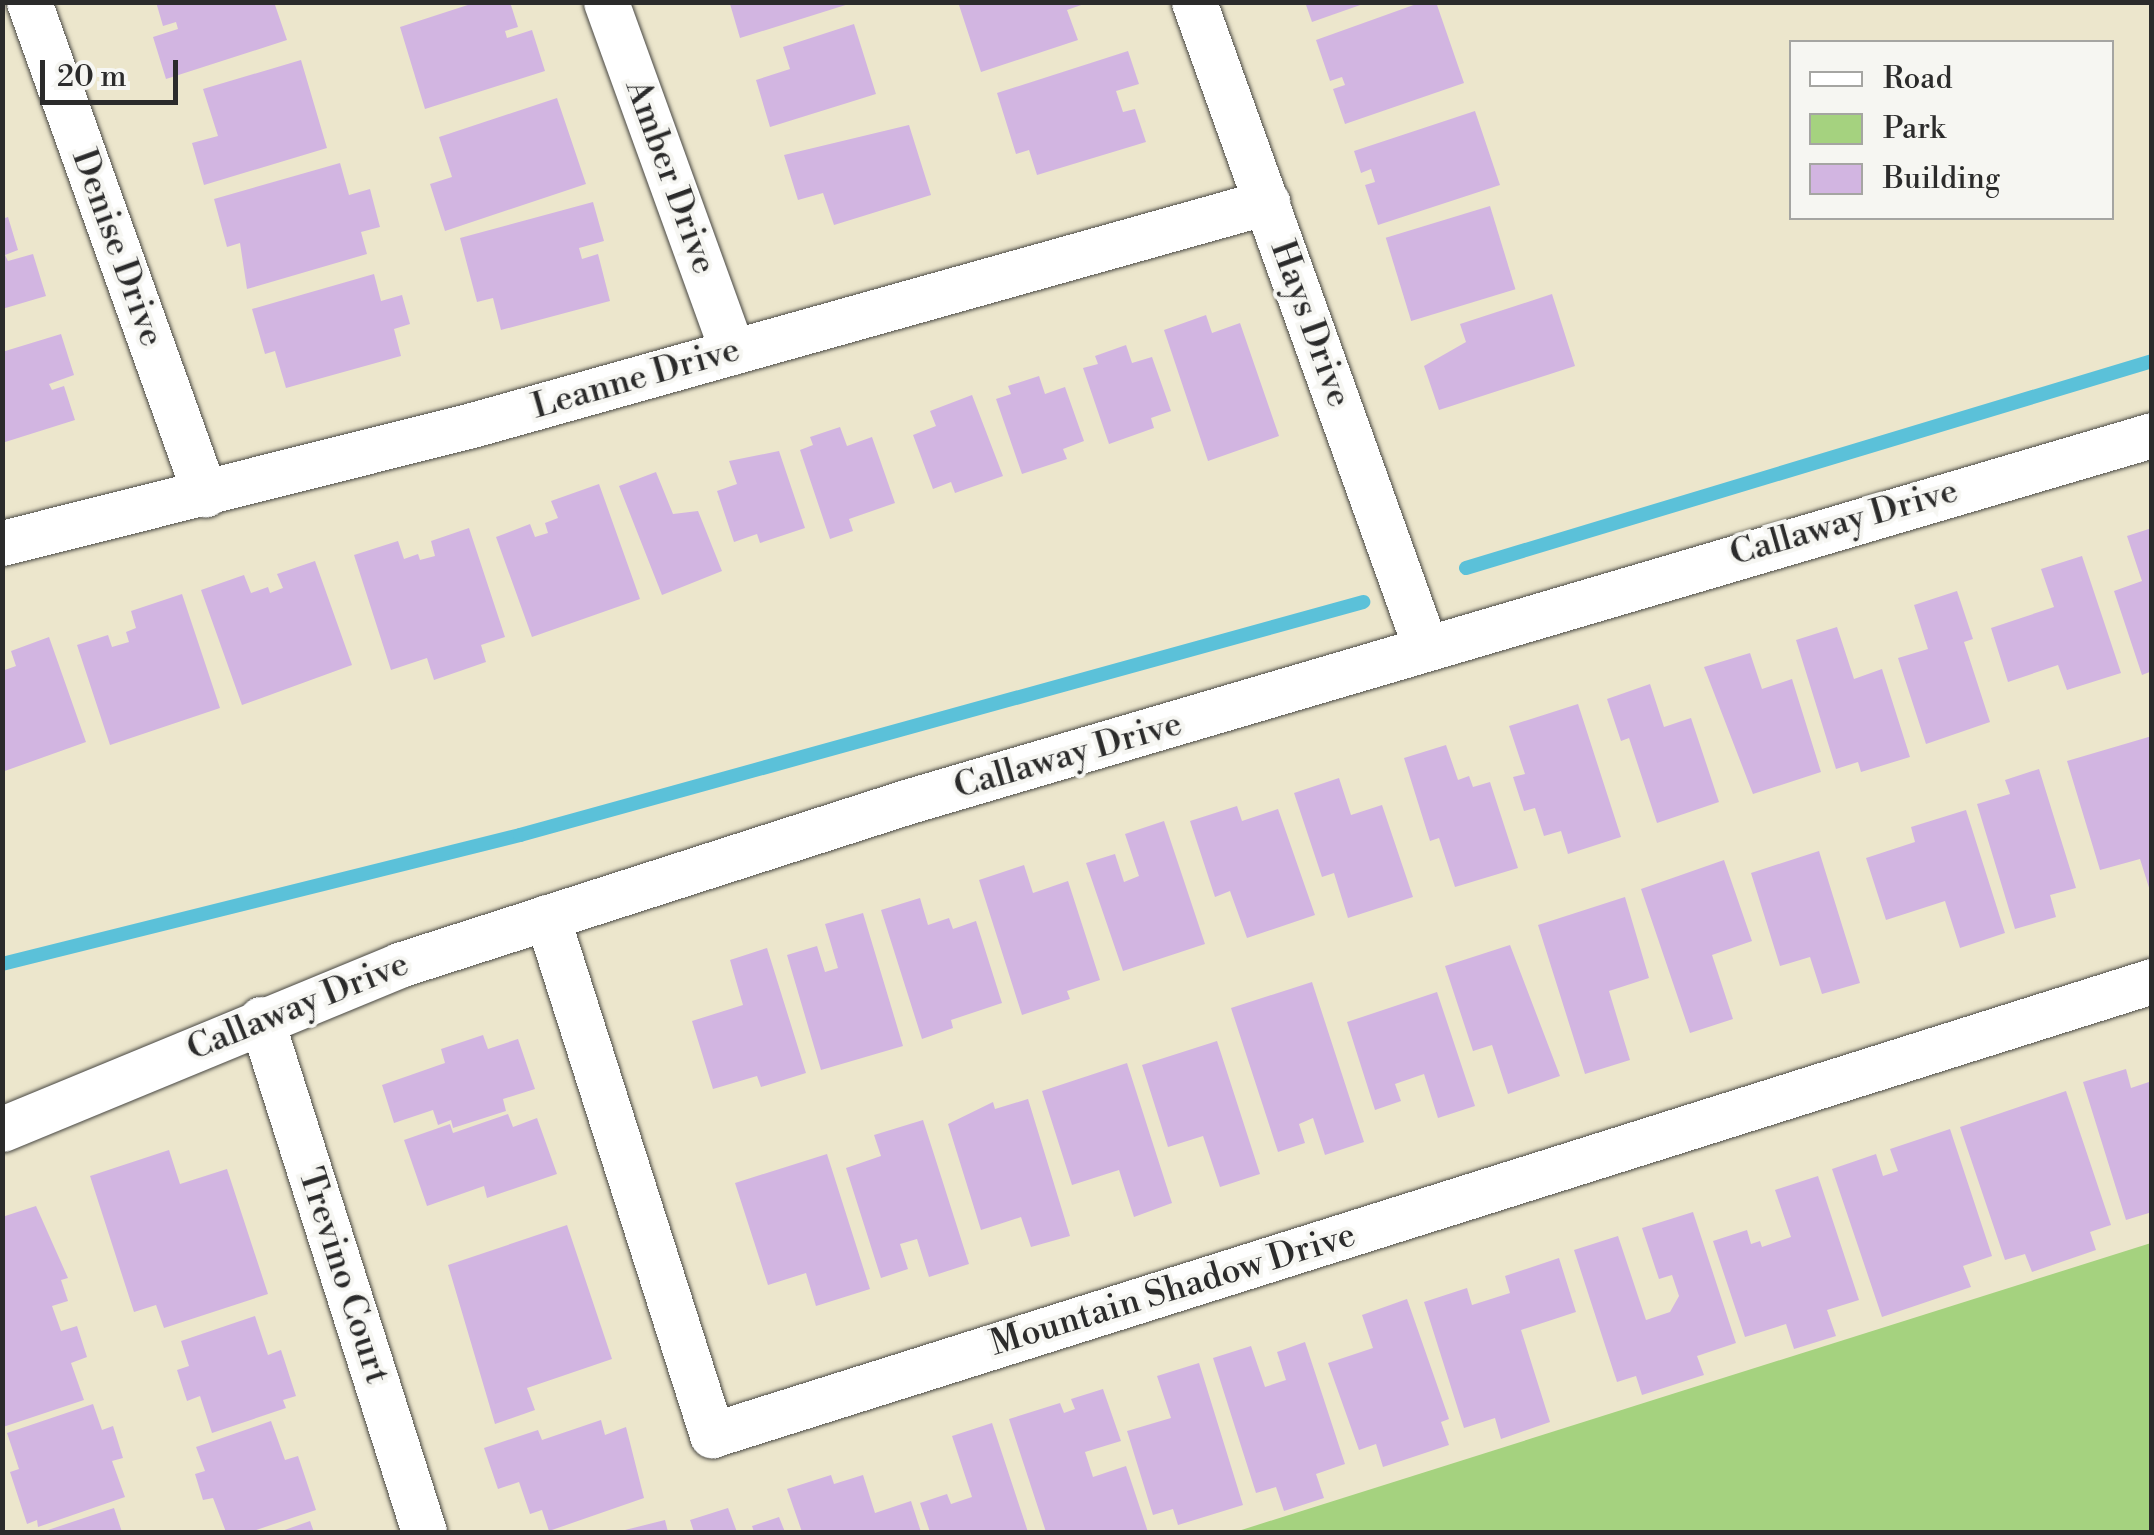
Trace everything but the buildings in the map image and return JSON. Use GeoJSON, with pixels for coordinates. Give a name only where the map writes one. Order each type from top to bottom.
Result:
{"type":"FeatureCollection","features":[{"type":"Feature","properties":{"kind":"street","name":"Denise Drive"},"geometry":{"type":"LineString","coordinates":[[29,2],[205,494]]}},
{"type":"Feature","properties":{"kind":"street","name":"Amber Drive"},"geometry":{"type":"LineString","coordinates":[[606,2],[733,352]]}},
{"type":"Feature","properties":{"kind":"street","name":"Hays Drive"},"geometry":{"type":"LineString","coordinates":[[1194,2],[1425,646]]}},
{"type":"Feature","properties":{"kind":"street","name":"Leanne Drive"},"geometry":{"type":"LineString","coordinates":[[2,544],[205,494],[733,352],[1267,202]]}},
{"type":"Feature","properties":{"kind":"street","name":"Callaway Drive"},"geometry":{"type":"LineString","coordinates":[[2,1130],[261,1019],[547,917],[1425,646],[2152,434]]}},
{"type":"Feature","properties":{"kind":"street","name":"Mountain Shadow Drive"},"geometry":{"type":"LineString","coordinates":[[547,917],[712,1435],[2152,981]]}},
{"type":"Feature","properties":{"kind":"street","name":"Trevino Court"},"geometry":{"type":"LineString","coordinates":[[261,1019],[424,1532]]}},
{"type":"Feature","properties":{"kind":"green space"},"geometry":{"type":"Polygon","coordinates":[[[2151,1243],[2151,1532],[1235,1532],[2151,1243]]]}},
{"type":"Feature","properties":{"kind":"waterway"},"geometry":{"type":"LineString","coordinates":[[1466,568],[2152,361]]}},
{"type":"Feature","properties":{"kind":"waterway"},"geometry":{"type":"LineString","coordinates":[[2,964],[520,835],[1363,602]]}}]}
